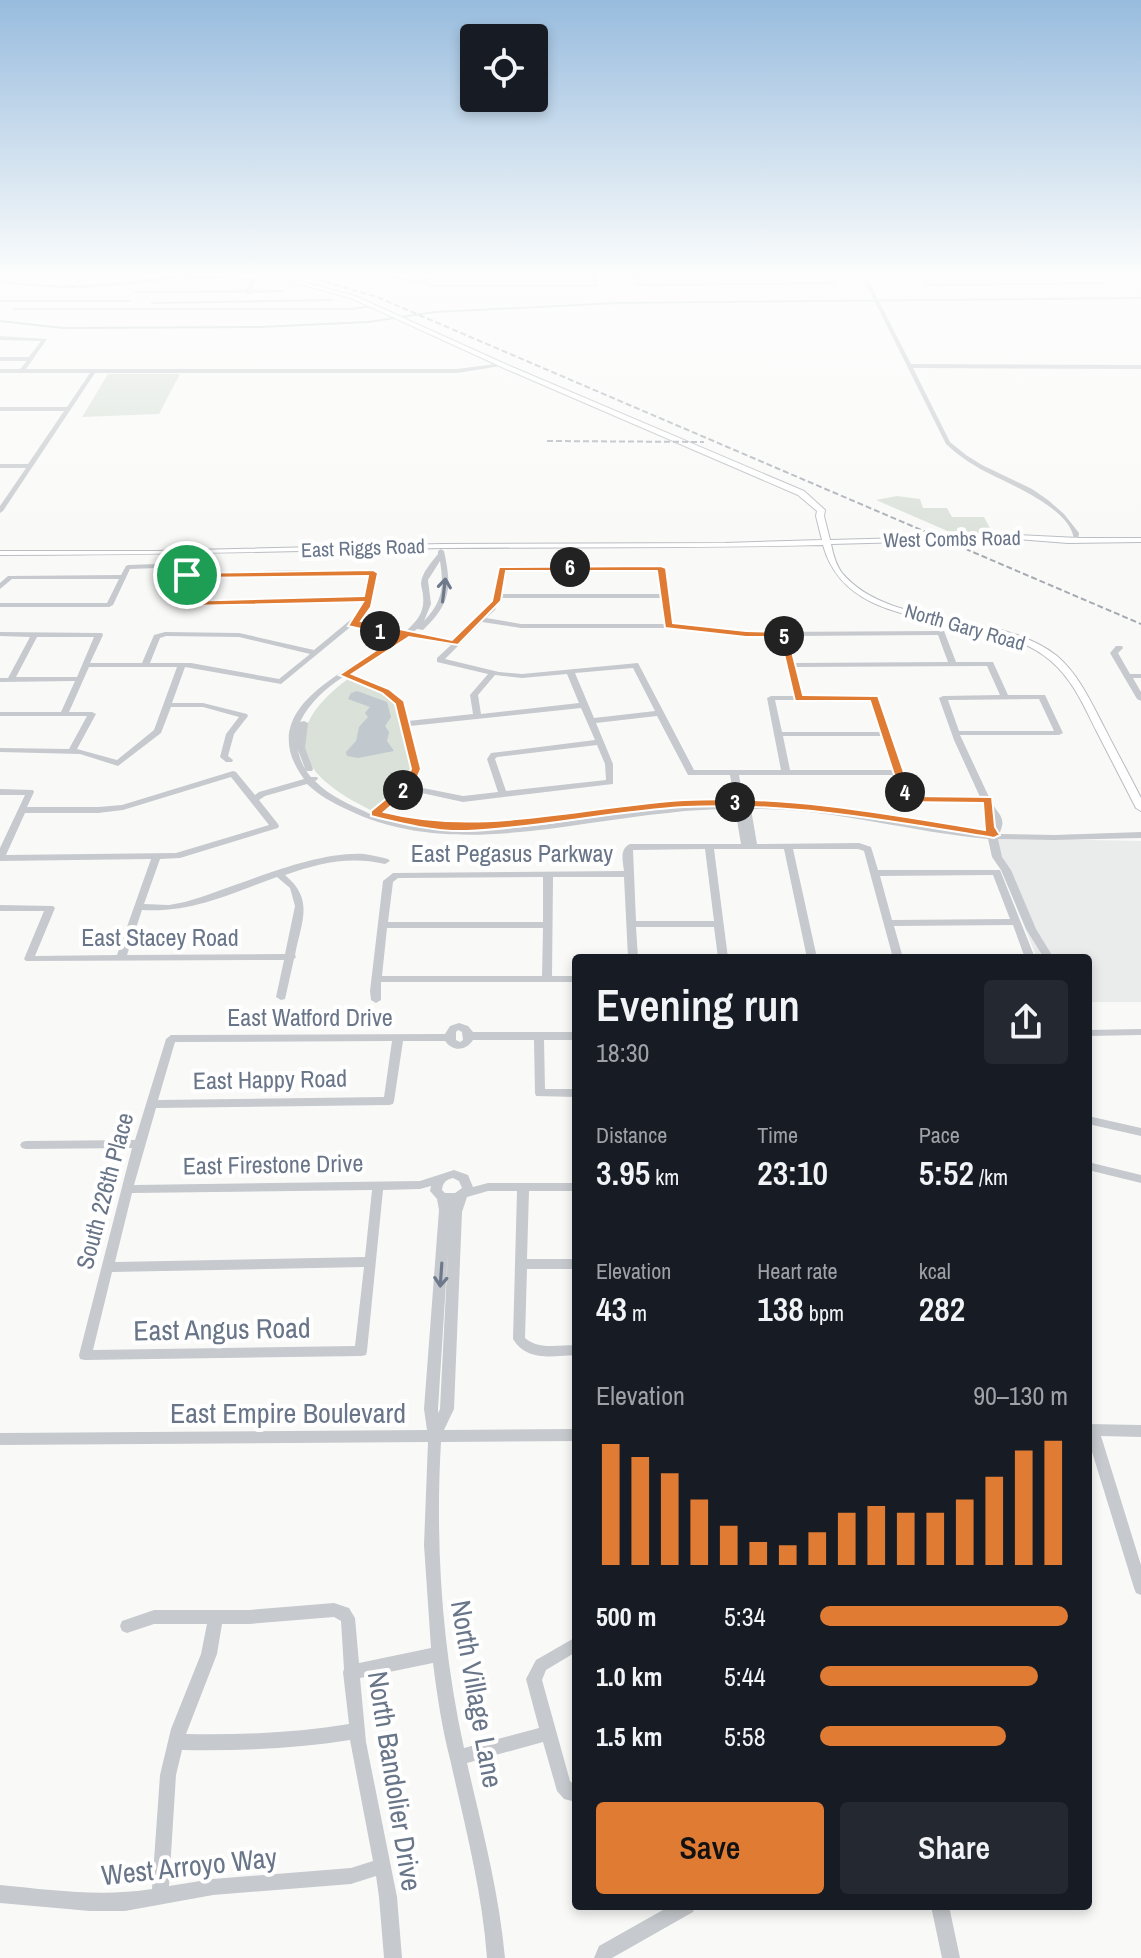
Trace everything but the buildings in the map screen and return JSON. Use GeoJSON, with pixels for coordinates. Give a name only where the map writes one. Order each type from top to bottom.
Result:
{"type":"FeatureCollection","features":[{"type":"Feature","properties":{"kind":"main road"},"geometry":{"type":"LineString","coordinates":[[505,365],[800,496]]}},
{"type":"Feature","properties":{"kind":"main road"},"geometry":{"type":"LineString","coordinates":[[505,365],[800,496]]}},
{"type":"Feature","properties":{"kind":"main road","name":"North Gary Road"},"geometry":{"type":"LineString","coordinates":[[800,496],[818,511],[841,577],[866,595],[908,611],[1002,633],[1040,649],[1061,665],[1076,682],[1141,808]]}},
{"type":"Feature","properties":{"kind":"main road","name":"West Combs Road"},"geometry":{"type":"LineString","coordinates":[[828,544],[1141,540]]}},
{"type":"Feature","properties":{"kind":"main road","name":"East Riggs Road"},"geometry":{"type":"LineString","coordinates":[[0,553],[828,544]]}},
{"type":"Feature","properties":{"kind":"street"},"geometry":{"type":"LineString","coordinates":[[22,371],[26,365]]}},
{"type":"Feature","properties":{"kind":"street"},"geometry":{"type":"LineString","coordinates":[[0,371],[457,371],[501,365]]}},
{"type":"Feature","properties":{"kind":"street"},"geometry":{"type":"LineString","coordinates":[[1076,540],[1051,505],[1036,492],[950,446],[909,366],[1141,367]]}},
{"type":"Feature","properties":{"kind":"street"},"geometry":{"type":"LineString","coordinates":[[0,511],[3,501],[93,372]]}},
{"type":"Feature","properties":{"kind":"street"},"geometry":{"type":"LineString","coordinates":[[0,409],[69,409]]}},
{"type":"Feature","properties":{"kind":"street"},"geometry":{"type":"LineString","coordinates":[[0,466],[30,466]]}},
{"type":"Feature","properties":{"kind":"street"},"geometry":{"type":"LineString","coordinates":[[409,636],[426,611],[425,580],[442,550]]}},
{"type":"Feature","properties":{"kind":"street"},"geometry":{"type":"LineString","coordinates":[[442,550],[447,585],[446,595],[436,614],[409,636],[313,699],[297,722],[293,735],[294,755],[325,795],[373,816],[419,828],[482,831],[742,805],[810,810],[994,835],[1141,835]]}},
{"type":"Feature","properties":{"kind":"street"},"geometry":{"type":"LineString","coordinates":[[0,605],[109,605],[131,566],[189,566],[181,602],[184,603],[368,599]]}},
{"type":"Feature","properties":{"kind":"street"},"geometry":{"type":"LineString","coordinates":[[668,626],[662,570],[659,568],[502,568],[498,596],[492,608],[440,660],[493,673],[522,676],[637,666],[691,773],[898,772]]}},
{"type":"Feature","properties":{"kind":"street"},"geometry":{"type":"LineString","coordinates":[[86,665],[182,665],[222,669],[281,682],[363,613],[372,572],[187,575]]}},
{"type":"Feature","properties":{"kind":"street"},"geometry":{"type":"LineString","coordinates":[[0,587],[7,578],[124,577]]}},
{"type":"Feature","properties":{"kind":"street"},"geometry":{"type":"LineString","coordinates":[[498,596],[665,596]]}},
{"type":"Feature","properties":{"kind":"street"},"geometry":{"type":"LineString","coordinates":[[480,619],[521,626],[668,626],[746,634],[941,633],[953,664]]}},
{"type":"Feature","properties":{"kind":"street"},"geometry":{"type":"LineString","coordinates":[[353,623],[452,645]]}},
{"type":"Feature","properties":{"kind":"street"},"geometry":{"type":"LineString","coordinates":[[0,634],[99,635],[64,714]]}},
{"type":"Feature","properties":{"kind":"street"},"geometry":{"type":"LineString","coordinates":[[11,680],[35,634]]}},
{"type":"Feature","properties":{"kind":"street"},"geometry":{"type":"LineString","coordinates":[[145,665],[160,635],[229,634],[316,653]]}},
{"type":"Feature","properties":{"kind":"street"},"geometry":{"type":"LineString","coordinates":[[784,634],[798,698]]}},
{"type":"Feature","properties":{"kind":"street"},"geometry":{"type":"LineString","coordinates":[[1119,648],[1114,653],[1141,699]]}},
{"type":"Feature","properties":{"kind":"street"},"geometry":{"type":"LineString","coordinates":[[791,665],[990,664],[1005,698]]}},
{"type":"Feature","properties":{"kind":"street"},"geometry":{"type":"LineString","coordinates":[[0,750],[72,751],[118,763],[158,731],[182,665]]}},
{"type":"Feature","properties":{"kind":"street"},"geometry":{"type":"LineString","coordinates":[[407,787],[452,799],[610,782],[609,764],[570,671]]}},
{"type":"Feature","properties":{"kind":"street"},"geometry":{"type":"LineString","coordinates":[[477,717],[474,695],[493,673]]}},
{"type":"Feature","properties":{"kind":"street"},"geometry":{"type":"LineString","coordinates":[[347,676],[397,699],[416,769],[407,787],[373,816]]}},
{"type":"Feature","properties":{"kind":"street"},"geometry":{"type":"LineString","coordinates":[[1128,676],[1141,676]]}},
{"type":"Feature","properties":{"kind":"street"},"geometry":{"type":"LineString","coordinates":[[0,680],[79,679]]}},
{"type":"Feature","properties":{"kind":"street"},"geometry":{"type":"LineString","coordinates":[[956,733],[1059,733],[1042,697],[943,698],[956,733],[989,804],[987,812],[997,857],[1046,954]]}},
{"type":"Feature","properties":{"kind":"street"},"geometry":{"type":"LineString","coordinates":[[786,773],[771,698],[874,698],[907,800],[989,804]]}},
{"type":"Feature","properties":{"kind":"street"},"geometry":{"type":"LineString","coordinates":[[167,705],[203,705],[244,716],[230,734],[224,757],[229,760]]}},
{"type":"Feature","properties":{"kind":"street"},"geometry":{"type":"LineString","coordinates":[[405,724],[583,705]]}},
{"type":"Feature","properties":{"kind":"street"},"geometry":{"type":"LineString","coordinates":[[591,721],[660,713]]}},
{"type":"Feature","properties":{"kind":"street"},"geometry":{"type":"LineString","coordinates":[[0,714],[92,714],[72,751]]}},
{"type":"Feature","properties":{"kind":"street"},"geometry":{"type":"LineString","coordinates":[[778,734],[886,734]]}},
{"type":"Feature","properties":{"kind":"street"},"geometry":{"type":"LineString","coordinates":[[503,795],[491,759],[494,755],[600,742]]}},
{"type":"Feature","properties":{"kind":"street"},"geometry":{"type":"LineString","coordinates":[[738,773],[749,847]]}},
{"type":"Feature","properties":{"kind":"street"},"geometry":{"type":"LineString","coordinates":[[0,792],[30,792],[5,835],[0,858],[156,857],[196,851],[275,826],[233,774],[123,807],[22,810]]}},
{"type":"Feature","properties":{"kind":"street"},"geometry":{"type":"LineString","coordinates":[[254,800],[313,779]]}},
{"type":"Feature","properties":{"kind":"street"},"geometry":{"type":"LineString","coordinates":[[788,846],[811,954]]}},
{"type":"Feature","properties":{"kind":"street"},"geometry":{"type":"LineString","coordinates":[[633,954],[627,851],[630,847],[788,846],[868,849],[897,954]]}},
{"type":"Feature","properties":{"kind":"street"},"geometry":{"type":"LineString","coordinates":[[709,847],[722,954]]}},
{"type":"Feature","properties":{"kind":"street"},"geometry":{"type":"LineString","coordinates":[[121,958],[156,857]]}},
{"type":"Feature","properties":{"kind":"street","name":"East Pegasus Parkway"},"geometry":{"type":"LineString","coordinates":[[138,907],[185,905],[347,857],[372,857],[385,861]]}},
{"type":"Feature","properties":{"kind":"street"},"geometry":{"type":"LineString","coordinates":[[875,873],[997,872],[1028,954]]}},
{"type":"Feature","properties":{"kind":"street"},"geometry":{"type":"LineString","coordinates":[[547,979],[548,874]]}},
{"type":"Feature","properties":{"kind":"street","name":"East Pegasus Parkway"},"geometry":{"type":"LineString","coordinates":[[384,925],[388,881],[396,875],[629,874]]}},
{"type":"Feature","properties":{"kind":"street"},"geometry":{"type":"LineString","coordinates":[[280,875],[294,887],[300,906],[281,997]]}},
{"type":"Feature","properties":{"kind":"street","name":"East Stacey Road"},"geometry":{"type":"LineString","coordinates":[[0,908],[50,908],[29,959],[291,957]]}},
{"type":"Feature","properties":{"kind":"street"},"geometry":{"type":"LineString","coordinates":[[888,923],[1016,922]]}},
{"type":"Feature","properties":{"kind":"street"},"geometry":{"type":"LineString","coordinates":[[631,924],[718,924]]}},
{"type":"Feature","properties":{"kind":"street"},"geometry":{"type":"LineString","coordinates":[[376,1000],[384,925],[547,925]]}},
{"type":"Feature","properties":{"kind":"street"},"geometry":{"type":"LineString","coordinates":[[376,979],[572,979]]}},
{"type":"Feature","properties":{"kind":"street","name":"East Watford Drive"},"geometry":{"type":"LineString","coordinates":[[171,1039],[448,1037],[458,1028],[468,1030],[471,1036],[539,1036]]}},
{"type":"Feature","properties":{"kind":"street"},"geometry":{"type":"LineString","coordinates":[[1092,1033],[1141,1032]]}},
{"type":"Feature","properties":{"kind":"street"},"geometry":{"type":"LineString","coordinates":[[572,1036],[539,1036],[540,1093],[572,1093]]}},
{"type":"Feature","properties":{"kind":"street","name":"East Happy Road"},"geometry":{"type":"LineString","coordinates":[[152,1104],[389,1101],[398,1038]]}},
{"type":"Feature","properties":{"kind":"street","name":"South 226th Place"},"geometry":{"type":"LineString","coordinates":[[85,1355],[139,1144],[171,1039]]}},
{"type":"Feature","properties":{"kind":"street"},"geometry":{"type":"LineString","coordinates":[[1092,1121],[1141,1132]]}},
{"type":"Feature","properties":{"kind":"street"},"geometry":{"type":"LineString","coordinates":[[26,1145],[139,1144]]}},
{"type":"Feature","properties":{"kind":"street"},"geometry":{"type":"LineString","coordinates":[[1092,1167],[1141,1179]]}},
{"type":"Feature","properties":{"kind":"street"},"geometry":{"type":"LineString","coordinates":[[439,1189],[454,1174],[465,1190]]}},
{"type":"Feature","properties":{"kind":"street","name":"East Firestone Drive"},"geometry":{"type":"LineString","coordinates":[[128,1189],[420,1185],[439,1189]]}},
{"type":"Feature","properties":{"kind":"street"},"geometry":{"type":"LineString","coordinates":[[107,1267],[370,1262],[378,1186]]}},
{"type":"Feature","properties":{"kind":"street"},"geometry":{"type":"LineString","coordinates":[[439,1189],[452,1199],[465,1190],[488,1187],[572,1187]]}},
{"type":"Feature","properties":{"kind":"street"},"geometry":{"type":"LineString","coordinates":[[523,1188],[519,1339],[533,1350],[572,1350]]}},
{"type":"Feature","properties":{"kind":"street"},"geometry":{"type":"LineString","coordinates":[[435,1436],[431,1409],[445,1210],[439,1189]]}},
{"type":"Feature","properties":{"kind":"street"},"geometry":{"type":"LineString","coordinates":[[435,1436],[447,1409],[456,1212],[465,1190]]}},
{"type":"Feature","properties":{"kind":"street","name":"East Angus Road"},"geometry":{"type":"LineString","coordinates":[[85,1355],[361,1351],[370,1262]]}},
{"type":"Feature","properties":{"kind":"street"},"geometry":{"type":"LineString","coordinates":[[521,1264],[572,1264]]}},
{"type":"Feature","properties":{"kind":"street"},"geometry":{"type":"LineString","coordinates":[[1092,1430],[1141,1431]]}},
{"type":"Feature","properties":{"kind":"street","name":"East Empire Boulevard"},"geometry":{"type":"LineString","coordinates":[[0,1439],[572,1435]]}},
{"type":"Feature","properties":{"kind":"street","name":"North Village Lane"},"geometry":{"type":"LineString","coordinates":[[435,1436],[431,1567],[440,1654],[457,1758],[490,1894],[496,1958]]}},
{"type":"Feature","properties":{"kind":"street"},"geometry":{"type":"LineString","coordinates":[[1092,1436],[1141,1588]]}},
{"type":"Feature","properties":{"kind":"street","name":"North Bandolier Drive"},"geometry":{"type":"LineString","coordinates":[[216,1618],[334,1610],[348,1618],[356,1731],[388,1897],[393,1958]]}},
{"type":"Feature","properties":{"kind":"street"},"geometry":{"type":"LineString","coordinates":[[127,1626],[154,1617],[216,1618],[209,1654],[176,1742],[168,1775],[160,1896]]}},
{"type":"Feature","properties":{"kind":"street"},"geometry":{"type":"LineString","coordinates":[[572,1646],[541,1665],[534,1679],[563,1785],[572,1792]]}},
{"type":"Feature","properties":{"kind":"street"},"geometry":{"type":"LineString","coordinates":[[351,1672],[440,1654]]}},
{"type":"Feature","properties":{"kind":"street"},"geometry":{"type":"LineString","coordinates":[[176,1742],[263,1742],[321,1738],[356,1731]]}},
{"type":"Feature","properties":{"kind":"street"},"geometry":{"type":"LineString","coordinates":[[457,1758],[549,1733]]}},
{"type":"Feature","properties":{"kind":"street","name":"West Arroyo Way"},"geometry":{"type":"LineString","coordinates":[[0,1894],[125,1902],[213,1887],[351,1876],[382,1866]]}},
{"type":"Feature","properties":{"kind":"street"},"geometry":{"type":"LineString","coordinates":[[603,1958],[605,1952],[680,1910]]}},
{"type":"Feature","properties":{"kind":"street"},"geometry":{"type":"LineString","coordinates":[[941,1910],[951,1958]]}},
{"type":"Feature","properties":{"kind":"shaded area"},"geometry":{"type":"Polygon","coordinates":[[[108,374],[180,374],[159,414],[82,417],[108,374]]]}},
{"type":"Feature","properties":{"kind":"shaded area"},"geometry":{"type":"Polygon","coordinates":[[[897,496],[920,499],[923,508],[947,508],[952,517],[984,517],[993,534],[952,533],[876,500],[897,496]]]}},
{"type":"Feature","properties":{"kind":"shaded area"},"geometry":{"type":"Polygon","coordinates":[[[349,678],[385,692],[397,703],[414,770],[405,786],[375,812],[349,799],[329,784],[314,769],[305,753],[304,736],[310,718],[325,699],[349,678]]]}},
{"type":"Feature","properties":{"kind":"shaded area"},"geometry":{"type":"Polygon","coordinates":[[[357,691],[387,702],[391,717],[385,726],[389,732],[387,741],[394,751],[358,758],[347,756],[346,752],[356,741],[359,727],[368,717],[365,713],[370,707],[348,699],[351,693],[357,691]]]}},
{"type":"Feature","properties":{"kind":"shaded area"},"geometry":{"type":"Polygon","coordinates":[[[989,838],[1141,841],[1141,1002],[1092,1002],[1092,954],[1035,954],[989,838]]]}},
{"type":"Feature","properties":{"kind":"railway"},"geometry":{"type":"LineString","coordinates":[[537,365],[1141,624]]}},
{"type":"Feature","properties":{"kind":"railway"},"geometry":{"type":"LineString","coordinates":[[547,441],[704,442]]}},
{"type":"Feature","properties":{"kind":"route"},"geometry":{"type":"LineString","coordinates":[[187,575],[181,602],[184,603],[368,599],[366,607],[363,613],[354,622],[454,643],[492,608],[498,596],[502,568],[658,567],[662,570],[668,626],[746,634],[784,634],[798,698],[874,698],[907,800],[988,799],[989,827],[994,835],[984,831],[788,803],[683,804],[466,827],[414,823],[375,814],[410,784],[416,769],[400,703],[385,691],[344,675],[404,636],[351,624],[366,607],[368,599],[373,573],[187,575]]}}]}
